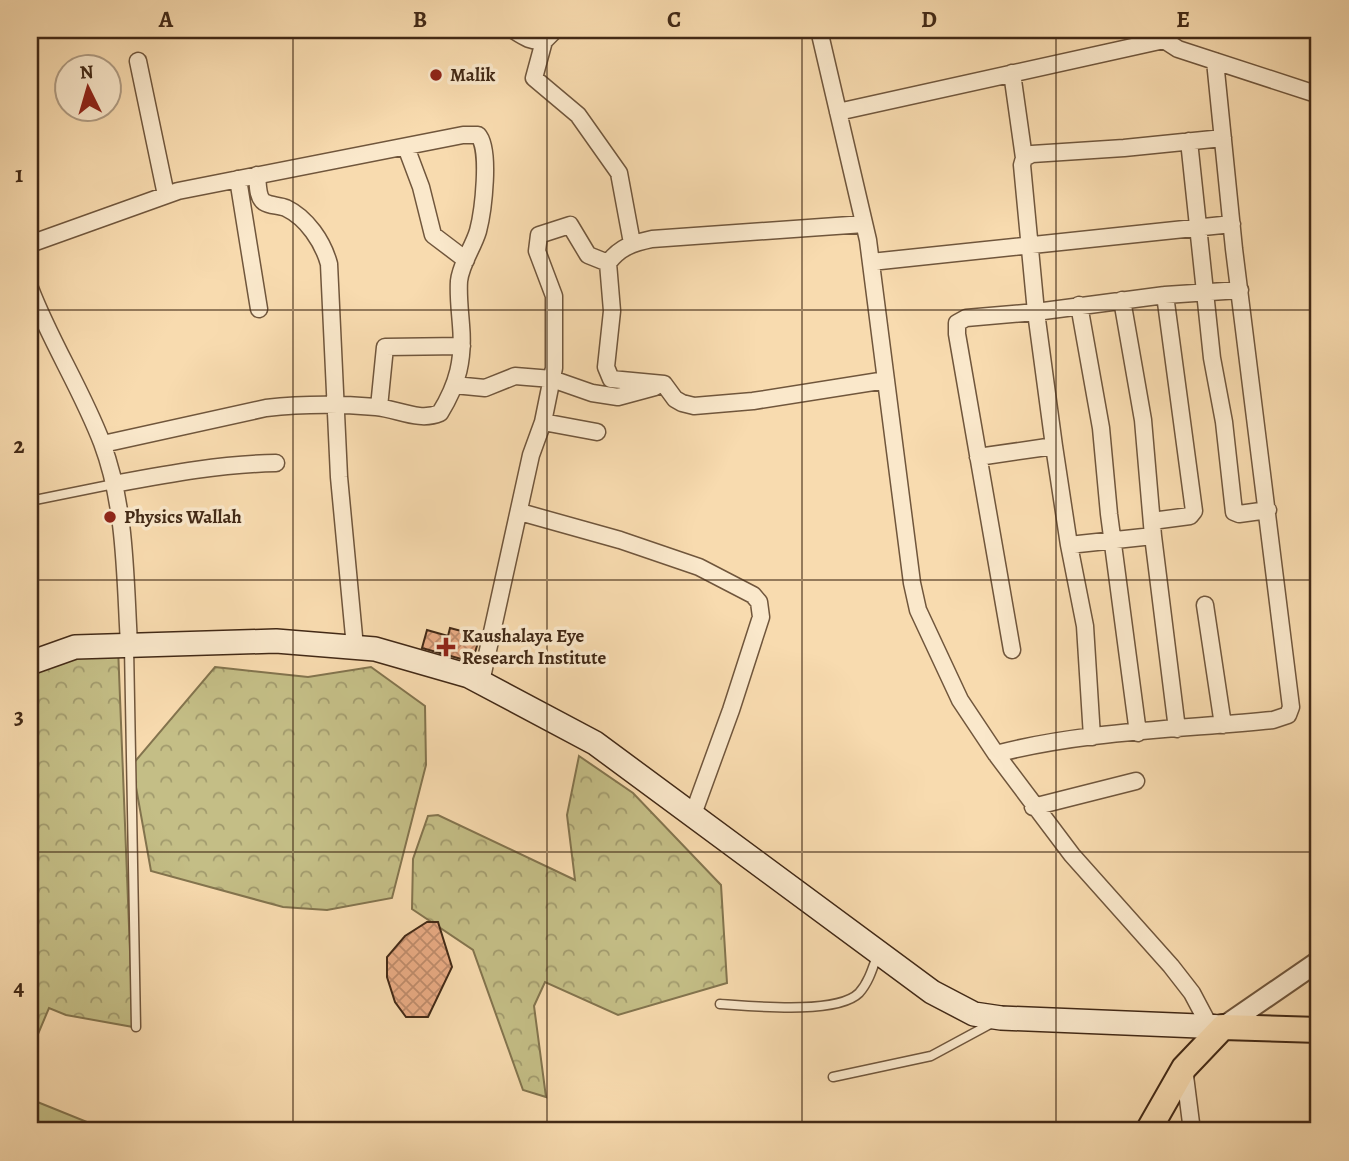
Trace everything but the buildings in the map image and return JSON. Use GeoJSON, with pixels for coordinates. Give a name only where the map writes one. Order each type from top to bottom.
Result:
{"type":"FeatureCollection","features":[{"type":"Feature","properties":{"kind":"main road"},"geometry":{"type":"LineString","coordinates":[[30,663],[75,647],[128,644],[276,641],[375,649],[469,676],[595,743],[932,992],[974,1014],[1001,1018],[1319,1030]]}},
{"type":"Feature","properties":{"kind":"main road"},"geometry":{"type":"LineString","coordinates":[[1147,1131],[1184,1068],[1217,1027]]}},
{"type":"Feature","properties":{"kind":"street"},"geometry":{"type":"LineString","coordinates":[[513,30],[531,41],[550,35]]}},
{"type":"Feature","properties":{"kind":"street"},"geometry":{"type":"LineString","coordinates":[[819,30],[871,262],[912,583],[918,610],[960,700],[1033,807],[1096,886],[1171,966],[1217,1027],[1247,1011],[1319,961]]}},
{"type":"Feature","properties":{"kind":"street"},"geometry":{"type":"LineString","coordinates":[[550,35],[534,78],[578,116],[619,173],[632,243]]}},
{"type":"Feature","properties":{"kind":"street"},"geometry":{"type":"LineString","coordinates":[[838,112],[1013,73],[1162,35],[1178,49],[1319,95]]}},
{"type":"Feature","properties":{"kind":"street"},"geometry":{"type":"LineString","coordinates":[[138,61],[166,195]]}},
{"type":"Feature","properties":{"kind":"street"},"geometry":{"type":"LineString","coordinates":[[996,754],[1092,737],[1282,719],[1288,715],[1291,707],[1232,224],[1215,61]]}},
{"type":"Feature","properties":{"kind":"street"},"geometry":{"type":"LineString","coordinates":[[1013,73],[1024,158],[1021,165],[1036,312],[1069,545],[1085,626],[1092,737]]}},
{"type":"Feature","properties":{"kind":"street"},"geometry":{"type":"LineString","coordinates":[[30,244],[166,195],[463,135],[478,135],[481,139],[485,157],[480,216],[477,232],[459,278],[462,362],[440,413],[432,417],[422,417],[379,407],[266,408],[103,444]]}},
{"type":"Feature","properties":{"kind":"street"},"geometry":{"type":"LineString","coordinates":[[1024,158],[1032,154],[1223,138]]}},
{"type":"Feature","properties":{"kind":"street"},"geometry":{"type":"LineString","coordinates":[[1189,141],[1212,358],[1224,422],[1234,512],[1239,514],[1268,510]]}},
{"type":"Feature","properties":{"kind":"street"},"geometry":{"type":"LineString","coordinates":[[406,146],[421,187],[433,235],[466,260]]}},
{"type":"Feature","properties":{"kind":"street"},"geometry":{"type":"LineString","coordinates":[[257,175],[261,199],[265,203],[285,208],[297,216],[325,248],[329,264],[341,504],[355,647]]}},
{"type":"Feature","properties":{"kind":"street"},"geometry":{"type":"LineString","coordinates":[[238,179],[259,309]]}},
{"type":"Feature","properties":{"kind":"street"},"geometry":{"type":"LineString","coordinates":[[871,262],[1232,224]]}},
{"type":"Feature","properties":{"kind":"street"},"geometry":{"type":"LineString","coordinates":[[481,682],[531,455],[543,422],[554,368],[554,296],[537,251],[539,235],[570,225],[588,256],[608,263]]}},
{"type":"Feature","properties":{"kind":"street"},"geometry":{"type":"LineString","coordinates":[[864,225],[652,239],[621,248],[608,263],[612,311],[607,374],[611,379],[620,381],[664,384],[676,399],[694,406],[753,401],[886,380]]}},
{"type":"Feature","properties":{"kind":"street"},"geometry":{"type":"LineString","coordinates":[[30,288],[103,444],[114,484],[124,553],[128,644]]}},
{"type":"Feature","properties":{"kind":"street"},"geometry":{"type":"LineString","coordinates":[[1012,650],[957,323],[966,317],[1036,312],[1165,295],[1240,290]]}},
{"type":"Feature","properties":{"kind":"street"},"geometry":{"type":"LineString","coordinates":[[1069,545],[1113,540],[1153,529],[1190,516],[1194,512],[1165,295]]}},
{"type":"Feature","properties":{"kind":"street"},"geometry":{"type":"LineString","coordinates":[[1122,300],[1143,420],[1177,729]]}},
{"type":"Feature","properties":{"kind":"street"},"geometry":{"type":"LineString","coordinates":[[1079,305],[1101,428],[1138,733]]}},
{"type":"Feature","properties":{"kind":"street"},"geometry":{"type":"LineString","coordinates":[[379,407],[385,347],[462,346]]}},
{"type":"Feature","properties":{"kind":"street"},"geometry":{"type":"LineString","coordinates":[[454,385],[485,388],[515,376],[552,379],[592,393],[618,397],[664,384]]}},
{"type":"Feature","properties":{"kind":"street"},"geometry":{"type":"LineString","coordinates":[[543,422],[597,432]]}},
{"type":"Feature","properties":{"kind":"street"},"geometry":{"type":"LineString","coordinates":[[978,457],[1054,446]]}},
{"type":"Feature","properties":{"kind":"street"},"geometry":{"type":"LineString","coordinates":[[114,484],[220,466],[276,463]]}},
{"type":"Feature","properties":{"kind":"street"},"geometry":{"type":"LineString","coordinates":[[520,512],[621,540],[699,567],[752,595],[759,602],[761,617],[692,817]]}},
{"type":"Feature","properties":{"kind":"street"},"geometry":{"type":"LineString","coordinates":[[1205,605],[1223,725]]}},
{"type":"Feature","properties":{"kind":"street"},"geometry":{"type":"LineString","coordinates":[[1033,807],[1136,781]]}},
{"type":"Feature","properties":{"kind":"street"},"geometry":{"type":"LineString","coordinates":[[1184,1068],[1192,1131]]}},
{"type":"Feature","properties":{"kind":"street"},"geometry":{"type":"LineString","coordinates":[[1310,1131],[1319,1130]]}},
{"type":"Feature","properties":{"kind":"lane"},"geometry":{"type":"LineString","coordinates":[[30,501],[114,484]]}},
{"type":"Feature","properties":{"kind":"lane"},"geometry":{"type":"LineString","coordinates":[[128,644],[136,1027]]}},
{"type":"Feature","properties":{"kind":"lane"},"geometry":{"type":"LineString","coordinates":[[720,1004],[765,1008],[831,1004],[850,1000],[866,984],[878,953]]}},
{"type":"Feature","properties":{"kind":"lane"},"geometry":{"type":"LineString","coordinates":[[833,1077],[931,1056],[1001,1018]]}},
{"type":"Feature","properties":{"kind":"green space"},"geometry":{"type":"Polygon","coordinates":[[[118,647],[133,1027],[66,1015],[49,1008],[30,1053],[30,663],[118,647]]]}},
{"type":"Feature","properties":{"kind":"green space"},"geometry":{"type":"Polygon","coordinates":[[[215,667],[308,677],[371,667],[425,706],[426,765],[392,898],[327,910],[283,907],[151,871],[132,765],[215,667]]]}},
{"type":"Feature","properties":{"kind":"green space"},"geometry":{"type":"Polygon","coordinates":[[[579,756],[633,793],[721,885],[727,983],[618,1015],[545,982],[534,1006],[546,1097],[523,1090],[473,950],[412,909],[413,859],[428,816],[438,815],[575,880],[567,815],[579,756]]]}},
{"type":"Feature","properties":{"kind":"green space"},"geometry":{"type":"Polygon","coordinates":[[[30,1099],[97,1126],[99,1131],[30,1131],[30,1099]]]}},
{"type":"Feature","properties":{"kind":"place","name":"Malik"},"geometry":{"type":"Point","coordinates":[436,75]}},
{"type":"Feature","properties":{"kind":"place","name":"Physics Wallah"},"geometry":{"type":"Point","coordinates":[110,517]}},
{"type":"Feature","properties":{"kind":"place","name":"Kaushalaya Eye Research Institute"},"geometry":{"type":"Point","coordinates":[446,647]}}]}
